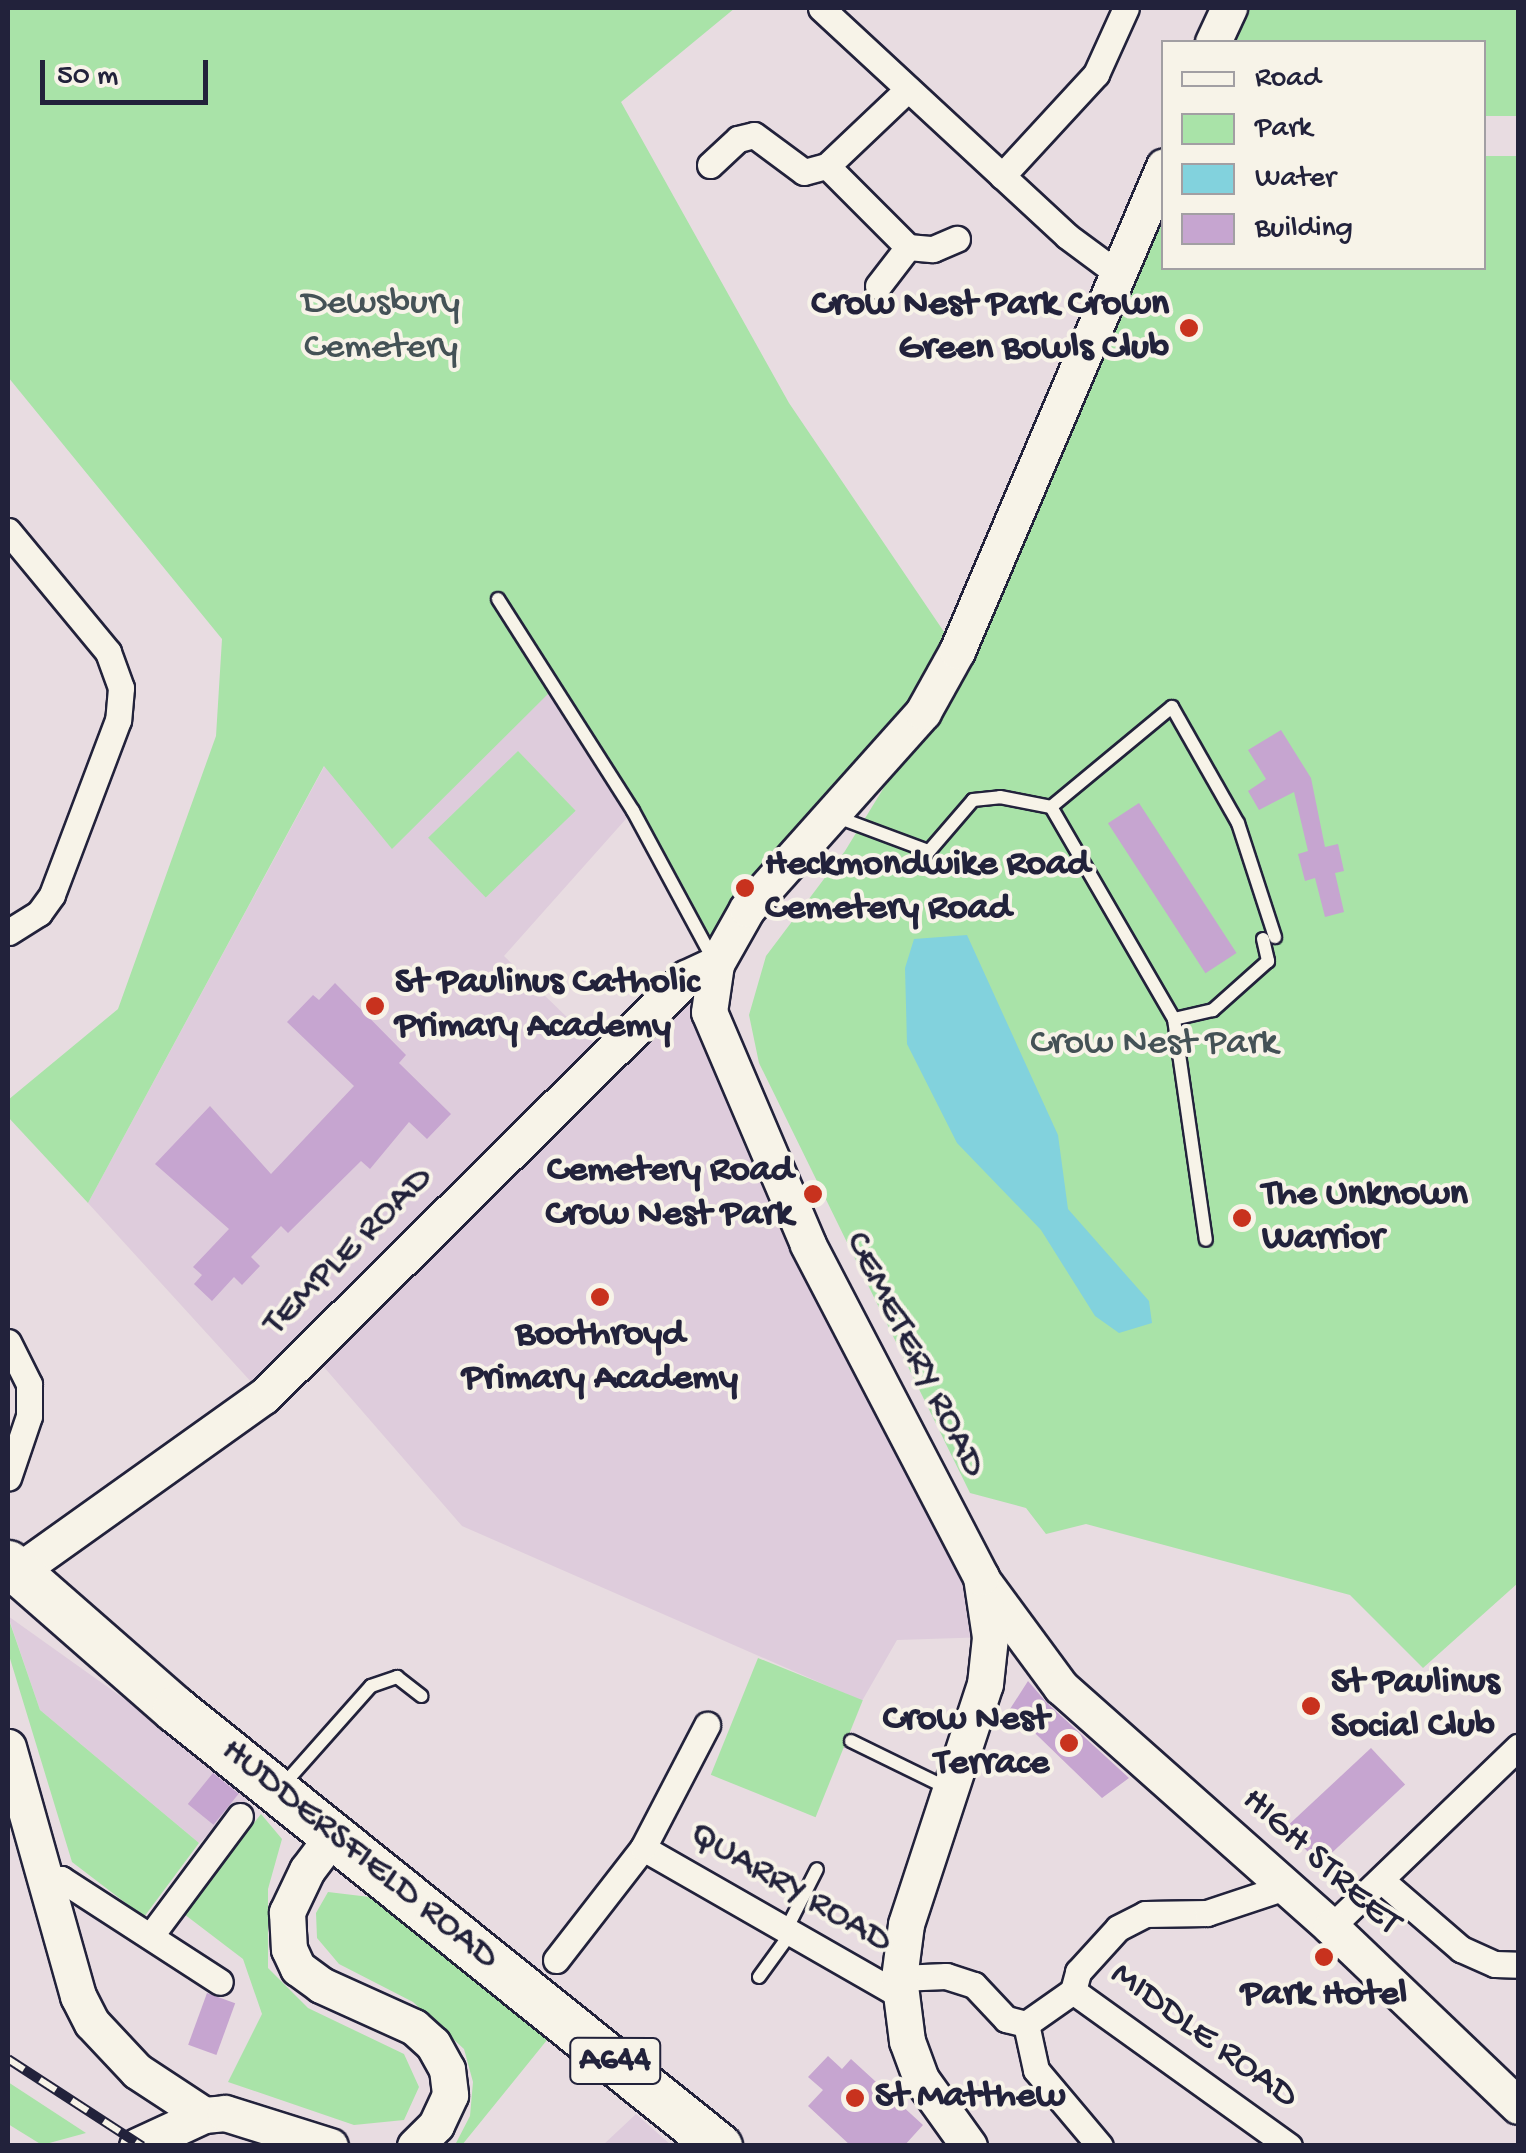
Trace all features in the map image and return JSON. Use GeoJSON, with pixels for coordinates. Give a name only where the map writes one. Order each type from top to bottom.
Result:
{"type":"FeatureCollection","features":[{"type":"Feature","properties":{"kind":"highway","name":"HUDDERSFIELD ROAD"},"geometry":{"type":"LineString","coordinates":[[12,1567],[716,2145]]}},
{"type":"Feature","properties":{"kind":"main road"},"geometry":{"type":"LineString","coordinates":[[1215,40],[1229,8]]}},
{"type":"Feature","properties":{"kind":"main road"},"geometry":{"type":"LineString","coordinates":[[716,964],[747,909],[923,712],[957,652],[1161,173]]}},
{"type":"Feature","properties":{"kind":"main road","name":"TEMPLE ROAD"},"geometry":{"type":"LineString","coordinates":[[12,1567],[264,1396],[686,978],[716,964]]}},
{"type":"Feature","properties":{"kind":"main road","name":"CEMETERY ROAD"},"geometry":{"type":"LineString","coordinates":[[716,964],[709,1012],[730,1070],[808,1244],[980,1577],[988,1664],[953,1791],[906,1924],[900,1987],[921,2079],[969,2146]]}},
{"type":"Feature","properties":{"kind":"main road","name":"HIGH STREET"},"geometry":{"type":"LineString","coordinates":[[980,1577],[1061,1687],[1282,1888],[1332,1927],[1518,2106]]}},
{"type":"Feature","properties":{"kind":"main road","name":"HIGH STREET"},"geometry":{"type":"LineString","coordinates":[[988,1664],[1031,1672],[1061,1687]]}},
{"type":"Feature","properties":{"kind":"main road"},"geometry":{"type":"LineString","coordinates":[[8,1748],[78,1996],[92,2023],[137,2070],[204,2115],[251,2119],[330,2146]]}},
{"type":"Feature","properties":{"kind":"main road"},"geometry":{"type":"LineString","coordinates":[[335,1833],[307,1870],[287,1912],[290,1948],[298,1968],[321,1985],[414,2027],[433,2044],[447,2069],[450,2095],[436,2125],[415,2146]]}},
{"type":"Feature","properties":{"kind":"main road"},"geometry":{"type":"LineString","coordinates":[[138,2146],[204,2115]]}},
{"type":"Feature","properties":{"kind":"street"},"geometry":{"type":"LineString","coordinates":[[820,8],[1002,176],[1117,273]]}},
{"type":"Feature","properties":{"kind":"street"},"geometry":{"type":"LineString","coordinates":[[1002,176],[1096,74],[1126,8]]}},
{"type":"Feature","properties":{"kind":"street"},"geometry":{"type":"LineString","coordinates":[[710,164],[738,138],[754,135],[804,172],[827,166],[908,88]]}},
{"type":"Feature","properties":{"kind":"street"},"geometry":{"type":"LineString","coordinates":[[827,166],[908,247],[934,248],[957,238]]}},
{"type":"Feature","properties":{"kind":"street"},"geometry":{"type":"LineString","coordinates":[[878,286],[908,247]]}},
{"type":"Feature","properties":{"kind":"street"},"geometry":{"type":"LineString","coordinates":[[8,531],[108,652],[121,688],[118,720],[52,895],[39,914],[8,932]]}},
{"type":"Feature","properties":{"kind":"street"},"geometry":{"type":"LineString","coordinates":[[8,1342],[29,1384],[29,1400],[8,1478]]}},
{"type":"Feature","properties":{"kind":"street","name":"QUARRY ROAD"},"geometry":{"type":"LineString","coordinates":[[556,1960],[643,1848],[708,1725]]}},
{"type":"Feature","properties":{"kind":"street"},"geometry":{"type":"LineString","coordinates":[[1332,1927],[1439,1816],[1518,1747]]}},
{"type":"Feature","properties":{"kind":"street"},"geometry":{"type":"LineString","coordinates":[[152,1934],[240,1816]]}},
{"type":"Feature","properties":{"kind":"street","name":"QUARRY ROAD"},"geometry":{"type":"LineString","coordinates":[[643,1848],[789,1932],[900,1987]]}},
{"type":"Feature","properties":{"kind":"street"},"geometry":{"type":"LineString","coordinates":[[46,1884],[61,1879],[152,1934],[220,1982]]}},
{"type":"Feature","properties":{"kind":"street"},"geometry":{"type":"LineString","coordinates":[[1381,1880],[1461,1949],[1495,1964],[1518,1965]]}},
{"type":"Feature","properties":{"kind":"street"},"geometry":{"type":"LineString","coordinates":[[900,1987],[946,1976],[974,1985],[1006,2019],[1026,2024],[1073,1990],[1093,1953],[1145,1914],[1206,1913],[1282,1888]]}},
{"type":"Feature","properties":{"kind":"street","name":"MIDDLE ROAD"},"geometry":{"type":"LineString","coordinates":[[1073,1990],[1289,2146]]}},
{"type":"Feature","properties":{"kind":"street"},"geometry":{"type":"LineString","coordinates":[[1026,2024],[1036,2070],[1100,2146]]}},
{"type":"Feature","properties":{"kind":"lane"},"geometry":{"type":"LineString","coordinates":[[498,599],[633,811],[716,964]]}},
{"type":"Feature","properties":{"kind":"lane"},"geometry":{"type":"LineString","coordinates":[[918,864],[973,800],[1000,797],[1051,806],[1172,707],[1238,824],[1269,938],[1268,961],[1213,1010],[1174,1019]]}},
{"type":"Feature","properties":{"kind":"lane"},"geometry":{"type":"LineString","coordinates":[[1051,806],[1174,1019],[1206,1240]]}},
{"type":"Feature","properties":{"kind":"lane"},"geometry":{"type":"LineString","coordinates":[[832,815],[928,851]]}},
{"type":"Feature","properties":{"kind":"lane"},"geometry":{"type":"LineString","coordinates":[[279,1790],[371,1686],[397,1678],[421,1696]]}},
{"type":"Feature","properties":{"kind":"lane"},"geometry":{"type":"LineString","coordinates":[[851,1741],[953,1791]]}},
{"type":"Feature","properties":{"kind":"lane"},"geometry":{"type":"LineString","coordinates":[[759,1978],[789,1932],[816,1869]]}},
{"type":"Feature","properties":{"kind":"shaded area"},"geometry":{"type":"Polygon","coordinates":[[[555,687],[633,811],[504,956],[607,1056],[686,978],[709,1012],[990,1637],[897,1640],[862,1701],[462,1526],[310,1351],[264,1396],[88,1203],[325,765],[555,687]]]}},
{"type":"Feature","properties":{"kind":"shaded area"},"geometry":{"type":"Polygon","coordinates":[[[8,1616],[255,1792],[199,1843],[40,1710],[8,1616]]]}},
{"type":"Feature","properties":{"kind":"shaded area"},"geometry":{"type":"Polygon","coordinates":[[[636,2114],[671,2145],[603,2145],[636,2114]]]}},
{"type":"Feature","properties":{"kind":"green space","name":"Dewsbury Cemetery"},"geometry":{"type":"Polygon","coordinates":[[[8,8],[735,8],[621,102],[789,403],[957,651],[716,964],[554,688],[392,849],[324,766],[88,1203],[8,1117],[8,1100],[118,1009],[216,736],[222,639],[8,377],[8,8]]]}},
{"type":"Feature","properties":{"kind":"green space"},"geometry":{"type":"Polygon","coordinates":[[[1239,8],[1518,8],[1518,116],[1486,116],[1486,40],[1229,40],[1239,8]]]}},
{"type":"Feature","properties":{"kind":"green space","name":"Crow Nest Park"},"geometry":{"type":"Polygon","coordinates":[[[1486,156],[1518,156],[1518,1583],[1423,1668],[1350,1595],[1086,1524],[1046,1534],[1026,1508],[970,1493],[759,1063],[749,1015],[766,956],[845,851],[981,629],[1161,217],[1161,270],[1486,270],[1486,156]]]}},
{"type":"Feature","properties":{"kind":"green space"},"geometry":{"type":"Polygon","coordinates":[[[518,751],[576,811],[486,898],[428,838],[518,751]]]}},
{"type":"Feature","properties":{"kind":"green space"},"geometry":{"type":"Polygon","coordinates":[[[8,1617],[40,1710],[199,1843],[144,1917],[72,1862],[8,1652],[8,1617]]]}},
{"type":"Feature","properties":{"kind":"green space"},"geometry":{"type":"Polygon","coordinates":[[[758,1658],[863,1700],[816,1817],[711,1775],[758,1658]]]}},
{"type":"Feature","properties":{"kind":"green space"},"geometry":{"type":"Polygon","coordinates":[[[261,1814],[282,1839],[268,1889],[268,1968],[308,2008],[404,2054],[419,2087],[404,2120],[354,2125],[228,2082],[262,2014],[243,1959],[184,1914],[261,1814]]]}},
{"type":"Feature","properties":{"kind":"green space"},"geometry":{"type":"Polygon","coordinates":[[[328,1892],[378,1898],[547,2040],[462,2145],[455,2145],[470,2116],[473,2082],[464,2049],[413,2002],[339,1964],[317,1938],[316,1913],[328,1892]]]}},
{"type":"Feature","properties":{"kind":"green space"},"geometry":{"type":"Polygon","coordinates":[[[8,2082],[86,2133],[42,2145],[8,2124],[8,2082]]]}},
{"type":"Feature","properties":{"kind":"water"},"geometry":{"type":"Polygon","coordinates":[[[967,935],[1058,1135],[1068,1209],[1149,1301],[1152,1323],[1119,1333],[1095,1316],[1041,1230],[957,1143],[907,1044],[905,968],[914,939],[967,935]]]}},
{"type":"Feature","properties":{"kind":"building"},"geometry":{"type":"Polygon","coordinates":[[[1281,730],[1311,778],[1325,847],[1338,844],[1344,871],[1335,873],[1344,912],[1325,917],[1315,878],[1305,881],[1298,854],[1308,851],[1294,792],[1259,810],[1248,791],[1266,779],[1248,750],[1281,730]]]}},
{"type":"Feature","properties":{"kind":"building"},"geometry":{"type":"Polygon","coordinates":[[[1139,803],[1236,953],[1205,973],[1108,823],[1139,803]]]}},
{"type":"Feature","properties":{"kind":"building"},"geometry":{"type":"Polygon","coordinates":[[[335,983],[406,1055],[399,1063],[451,1114],[427,1139],[409,1122],[370,1169],[361,1161],[288,1233],[281,1226],[251,1257],[260,1266],[242,1285],[234,1277],[212,1301],[194,1284],[202,1275],[193,1267],[229,1229],[155,1164],[210,1106],[271,1174],[354,1086],[287,1022],[313,995],[319,1000],[335,983]]]}},
{"type":"Feature","properties":{"kind":"building","name":"Crow Nest Terrace"},"geometry":{"type":"Polygon","coordinates":[[[1028,1681],[1129,1778],[1102,1798],[1010,1709],[1028,1681]]]}},
{"type":"Feature","properties":{"kind":"building"},"geometry":{"type":"Polygon","coordinates":[[[1371,1748],[1405,1785],[1320,1864],[1285,1828],[1371,1748]]]}},
{"type":"Feature","properties":{"kind":"building"},"geometry":{"type":"Polygon","coordinates":[[[213,1773],[239,1794],[213,1825],[188,1804],[213,1773]]]}},
{"type":"Feature","properties":{"kind":"building"},"geometry":{"type":"Polygon","coordinates":[[[207,1993],[235,2003],[216,2055],[188,2045],[207,1993]]]}},
{"type":"Feature","properties":{"kind":"building","name":"St Matthew"},"geometry":{"type":"Polygon","coordinates":[[[828,2056],[842,2069],[851,2059],[923,2125],[904,2146],[851,2146],[808,2106],[823,2090],[808,2077],[828,2056]]]}},
{"type":"Feature","properties":{"kind":"railway"},"geometry":{"type":"LineString","coordinates":[[8,2059],[142,2146]]}},
{"type":"Feature","properties":{"kind":"place","name":"Crow Nest Park Crown Green Bowls Club"},"geometry":{"type":"Point","coordinates":[1189,328]}},
{"type":"Feature","properties":{"kind":"place","name":"Heckmondwike Road Cemetery Road"},"geometry":{"type":"Point","coordinates":[745,888]}},
{"type":"Feature","properties":{"kind":"place","name":"St Paulinus Catholic Primary Academy"},"geometry":{"type":"Point","coordinates":[375,1006]}},
{"type":"Feature","properties":{"kind":"place","name":"Cemetery Road Crow Nest Park"},"geometry":{"type":"Point","coordinates":[813,1194]}},
{"type":"Feature","properties":{"kind":"place","name":"The Unknown Warrior"},"geometry":{"type":"Point","coordinates":[1242,1218]}},
{"type":"Feature","properties":{"kind":"place","name":"Boothroyd Primary Academy"},"geometry":{"type":"Point","coordinates":[600,1297]}},
{"type":"Feature","properties":{"kind":"place","name":"St Paulinus Social Club"},"geometry":{"type":"Point","coordinates":[1311,1706]}},
{"type":"Feature","properties":{"kind":"place","name":"Crow Nest Terrace"},"geometry":{"type":"Point","coordinates":[1069,1743]}},
{"type":"Feature","properties":{"kind":"place","name":"Park Hotel"},"geometry":{"type":"Point","coordinates":[1324,1957]}},
{"type":"Feature","properties":{"kind":"place","name":"St Matthew"},"geometry":{"type":"Point","coordinates":[855,2098]}}]}
